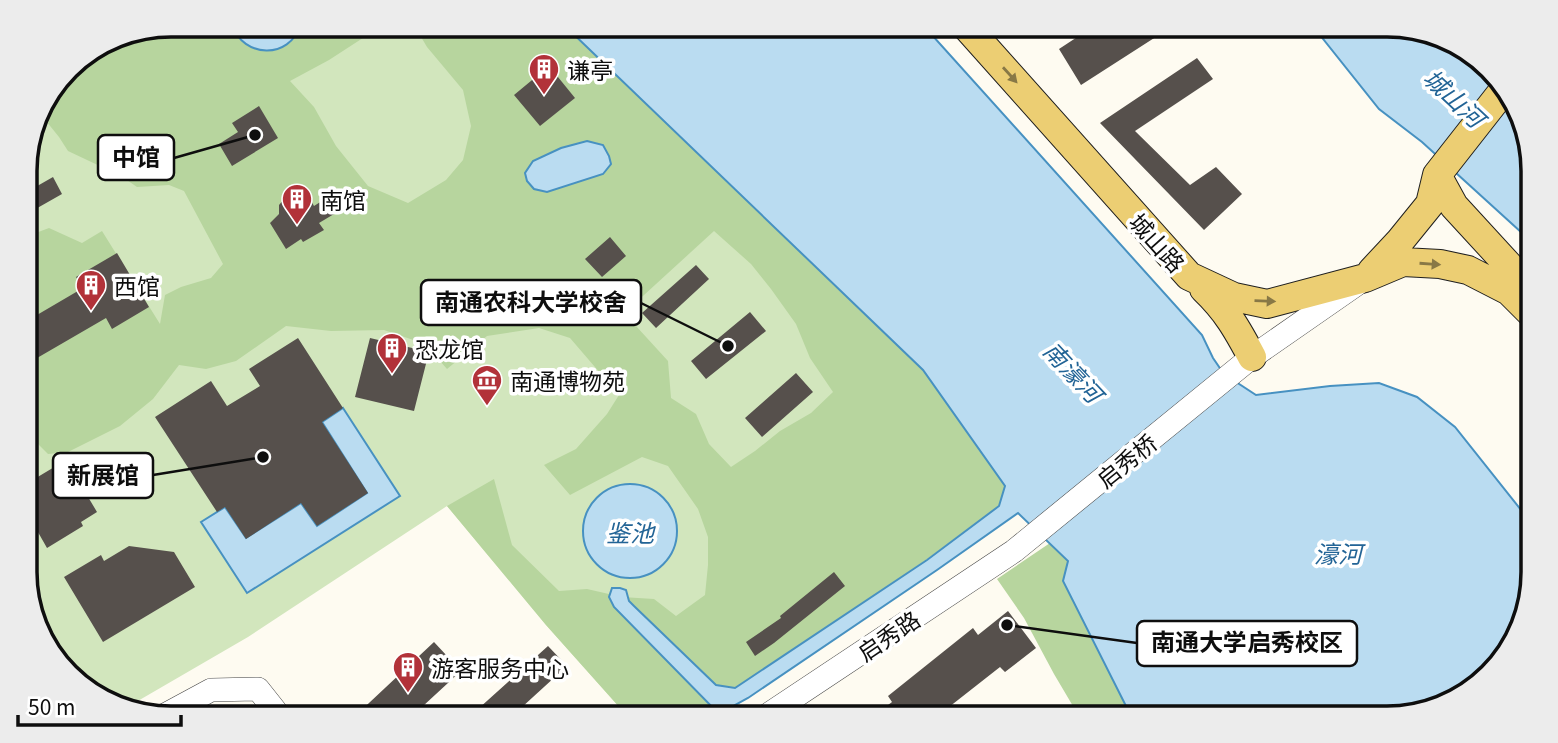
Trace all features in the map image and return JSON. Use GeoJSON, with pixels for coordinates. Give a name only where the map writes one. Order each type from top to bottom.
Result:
{"type":"FeatureCollection","features":[{"type":"Feature","properties":{"kind":"main road","name":"城山路"},"geometry":{"type":"LineString","coordinates":[[976,37],[1189,276],[1234,297],[1267,304],[1365,278],[1403,262],[1440,264],[1468,270],[1509,291],[1521,303]]}},
{"type":"Feature","properties":{"kind":"main road"},"geometry":{"type":"LineString","coordinates":[[1365,278],[1430,204],[1441,171],[1499,97]]}},
{"type":"Feature","properties":{"kind":"main road"},"geometry":{"type":"LineString","coordinates":[[1441,171],[1454,206],[1521,279]]}},
{"type":"Feature","properties":{"kind":"main road"},"geometry":{"type":"LineString","coordinates":[[1189,276],[1220,304],[1233,322],[1245,363]]}},
{"type":"Feature","properties":{"kind":"street"},"geometry":{"type":"LineString","coordinates":[[1245,363],[1365,278]]}},
{"type":"Feature","properties":{"kind":"street","name":"启秀桥"},"geometry":{"type":"LineString","coordinates":[[1014,551],[1245,363]]}},
{"type":"Feature","properties":{"kind":"street","name":"启秀路"},"geometry":{"type":"LineString","coordinates":[[781,706],[1014,551]]}},
{"type":"Feature","properties":{"kind":"street"},"geometry":{"type":"LineString","coordinates":[[181,706],[211,690],[258,689],[271,706]]}},
{"type":"Feature","properties":{"kind":"green space","name":"南通博物苑"},"geometry":{"type":"Polygon","coordinates":[[[171,37],[576,37],[923,370],[926,560],[735,688],[724,706],[618,706],[546,625],[447,506],[248,637],[136,702],[104,688],[76,667],[55,639],[41,607],[37,572],[38,153],[47,119],[64,89],[89,64],[119,47],[145,39],[171,37]]]}},
{"type":"Feature","properties":{"kind":"green space"},"geometry":{"type":"Polygon","coordinates":[[[171,37],[364,37],[290,81],[314,107],[336,146],[368,186],[408,203],[446,180],[463,160],[471,126],[463,90],[421,37],[576,37],[923,370],[1005,486],[999,506],[926,560],[735,688],[724,706],[618,706],[546,625],[447,506],[494,479],[512,545],[559,591],[587,589],[622,597],[654,599],[676,616],[705,595],[708,537],[698,509],[668,466],[642,457],[570,495],[544,465],[576,449],[607,414],[619,395],[570,338],[539,328],[487,336],[447,369],[425,344],[384,330],[331,331],[286,326],[236,361],[206,369],[179,365],[153,399],[120,426],[68,452],[48,454],[37,443],[37,232],[49,228],[82,243],[102,231],[160,324],[165,295],[211,278],[223,264],[184,191],[169,185],[137,187],[121,176],[68,151],[46,121],[64,89],[89,64],[128,44],[145,39],[171,37]],[[714,231],[632,306],[636,326],[668,361],[671,398],[696,414],[709,444],[731,467],[780,431],[811,413],[833,392],[810,358],[796,324],[751,264],[714,231]]]}},
{"type":"Feature","properties":{"kind":"green space"},"geometry":{"type":"Polygon","coordinates":[[[1050,543],[1068,561],[1063,581],[1126,706],[1073,706],[1024,618],[997,579],[1050,543]]]}},
{"type":"Feature","properties":{"kind":"water"},"geometry":{"type":"Polygon","coordinates":[[[239,37],[294,37],[277,49],[266,51],[246,44],[239,37]]]}},
{"type":"Feature","properties":{"kind":"water","name":"濠河"},"geometry":{"type":"Polygon","coordinates":[[[576,37],[934,37],[1202,335],[1224,374],[1256,395],[1379,383],[1417,397],[1455,427],[1521,510],[1521,581],[1511,624],[1494,654],[1476,673],[1447,692],[1413,704],[1126,706],[1063,581],[1068,561],[1018,513],[748,698],[734,706],[711,706],[614,607],[609,597],[612,588],[626,590],[629,601],[716,685],[735,688],[927,560],[999,506],[1005,486],[923,370],[576,37]]]}},
{"type":"Feature","properties":{"kind":"water","name":"城山河"},"geometry":{"type":"Polygon","coordinates":[[[1322,37],[1413,39],[1439,47],[1469,64],[1494,89],[1517,136],[1521,171],[1521,232],[1422,142],[1379,109],[1322,37]]]}},
{"type":"Feature","properties":{"kind":"water"},"geometry":{"type":"Polygon","coordinates":[[[587,141],[603,145],[609,156],[611,164],[603,174],[547,192],[534,189],[527,181],[525,173],[533,161],[561,148],[587,141]]]}},
{"type":"Feature","properties":{"kind":"water"},"geometry":{"type":"Polygon","coordinates":[[[343,408],[400,496],[247,593],[201,522],[225,507],[246,538],[301,503],[317,526],[367,493],[322,422],[343,408]]]}},
{"type":"Feature","properties":{"kind":"water","name":"鉴池"},"geometry":{"type":"Polygon","coordinates":[[[630,484],[648,488],[663,498],[673,513],[677,531],[673,549],[663,564],[648,574],[630,578],[612,574],[597,564],[587,549],[583,531],[587,513],[597,498],[612,488],[630,484]]]}},
{"type":"Feature","properties":{"kind":"building"},"geometry":{"type":"Polygon","coordinates":[[[1077,37],[1156,37],[1081,85],[1059,49],[1077,37]]]}},
{"type":"Feature","properties":{"kind":"building"},"geometry":{"type":"Polygon","coordinates":[[[1197,58],[1213,79],[1135,131],[1190,185],[1216,167],[1242,194],[1204,230],[1100,123],[1197,58]]]}},
{"type":"Feature","properties":{"kind":"building","name":"谦亭"},"geometry":{"type":"Polygon","coordinates":[[[549,66],[575,98],[540,126],[514,95],[549,66]]]}},
{"type":"Feature","properties":{"kind":"building"},"geometry":{"type":"Polygon","coordinates":[[[259,106],[278,138],[232,166],[219,144],[238,132],[232,123],[259,106]]]}},
{"type":"Feature","properties":{"kind":"building"},"geometry":{"type":"Polygon","coordinates":[[[53,177],[62,194],[37,208],[37,186],[53,177]]]}},
{"type":"Feature","properties":{"kind":"building","name":"南馆"},"geometry":{"type":"Polygon","coordinates":[[[294,197],[299,206],[310,199],[314,206],[325,199],[334,214],[319,223],[324,230],[303,242],[301,239],[286,249],[270,223],[279,214],[279,205],[285,198],[294,197]]]}},
{"type":"Feature","properties":{"kind":"building"},"geometry":{"type":"Polygon","coordinates":[[[610,237],[626,256],[602,277],[585,259],[610,237]]]}},
{"type":"Feature","properties":{"kind":"building","name":"西馆"},"geometry":{"type":"Polygon","coordinates":[[[117,253],[149,307],[112,329],[106,318],[37,358],[37,315],[83,288],[76,277],[117,253]]]}},
{"type":"Feature","properties":{"kind":"building"},"geometry":{"type":"Polygon","coordinates":[[[696,265],[709,279],[656,328],[642,313],[696,265]]]}},
{"type":"Feature","properties":{"kind":"building"},"geometry":{"type":"Polygon","coordinates":[[[750,312],[766,331],[706,379],[691,361],[750,312]]]}},
{"type":"Feature","properties":{"kind":"building"},"geometry":{"type":"Polygon","coordinates":[[[298,338],[343,408],[322,422],[368,493],[317,526],[301,503],[246,539],[225,507],[217,512],[155,417],[211,381],[227,406],[260,386],[249,369],[298,338]]]}},
{"type":"Feature","properties":{"kind":"building","name":"恐龙馆"},"geometry":{"type":"Polygon","coordinates":[[[370,338],[429,352],[414,411],[355,397],[370,338]]]}},
{"type":"Feature","properties":{"kind":"building"},"geometry":{"type":"Polygon","coordinates":[[[796,373],[813,392],[762,437],[745,418],[796,373]]]}},
{"type":"Feature","properties":{"kind":"building"},"geometry":{"type":"Polygon","coordinates":[[[66,460],[97,512],[81,522],[83,526],[47,548],[37,530],[37,477],[66,460]]]}},
{"type":"Feature","properties":{"kind":"building"},"geometry":{"type":"Polygon","coordinates":[[[129,546],[174,552],[195,587],[103,642],[64,577],[101,555],[104,561],[129,546]]]}},
{"type":"Feature","properties":{"kind":"building"},"geometry":{"type":"Polygon","coordinates":[[[834,572],[845,586],[755,656],[746,642],[781,618],[780,616],[834,572]]]}},
{"type":"Feature","properties":{"kind":"building"},"geometry":{"type":"Polygon","coordinates":[[[1008,611],[1036,648],[1005,672],[1000,667],[950,706],[887,706],[892,702],[888,696],[973,628],[978,635],[1008,611]]]}},
{"type":"Feature","properties":{"kind":"building","name":"游客服务中心"},"geometry":{"type":"Polygon","coordinates":[[[434,642],[461,671],[423,706],[366,706],[434,642]]]}},
{"type":"Feature","properties":{"kind":"building"},"geometry":{"type":"Polygon","coordinates":[[[548,646],[567,666],[523,706],[481,706],[548,646]]]}},
{"type":"Feature","properties":{"kind":"place","name":"谦亭"},"geometry":{"type":"Point","coordinates":[544,96]}},
{"type":"Feature","properties":{"kind":"place","name":"中馆"},"geometry":{"type":"Point","coordinates":[255,135]}},
{"type":"Feature","properties":{"kind":"place","name":"南馆"},"geometry":{"type":"Point","coordinates":[297,226]}},
{"type":"Feature","properties":{"kind":"place","name":"西馆"},"geometry":{"type":"Point","coordinates":[91,312]}},
{"type":"Feature","properties":{"kind":"place","name":"南通农科大学校舍"},"geometry":{"type":"Point","coordinates":[728,346]}},
{"type":"Feature","properties":{"kind":"place","name":"恐龙馆"},"geometry":{"type":"Point","coordinates":[392,375]}},
{"type":"Feature","properties":{"kind":"place","name":"南通博物苑"},"geometry":{"type":"Point","coordinates":[487,407]}},
{"type":"Feature","properties":{"kind":"place","name":"新展馆"},"geometry":{"type":"Point","coordinates":[263,457]}},
{"type":"Feature","properties":{"kind":"place","name":"南通大学启秀校区"},"geometry":{"type":"Point","coordinates":[1007,625]}},
{"type":"Feature","properties":{"kind":"place","name":"游客服务中心"},"geometry":{"type":"Point","coordinates":[408,694]}},
{"type":"Feature","properties":{"kind":"water label","name":"南濠河"},"geometry":{"type":"Point","coordinates":[1074,371]}}]}
